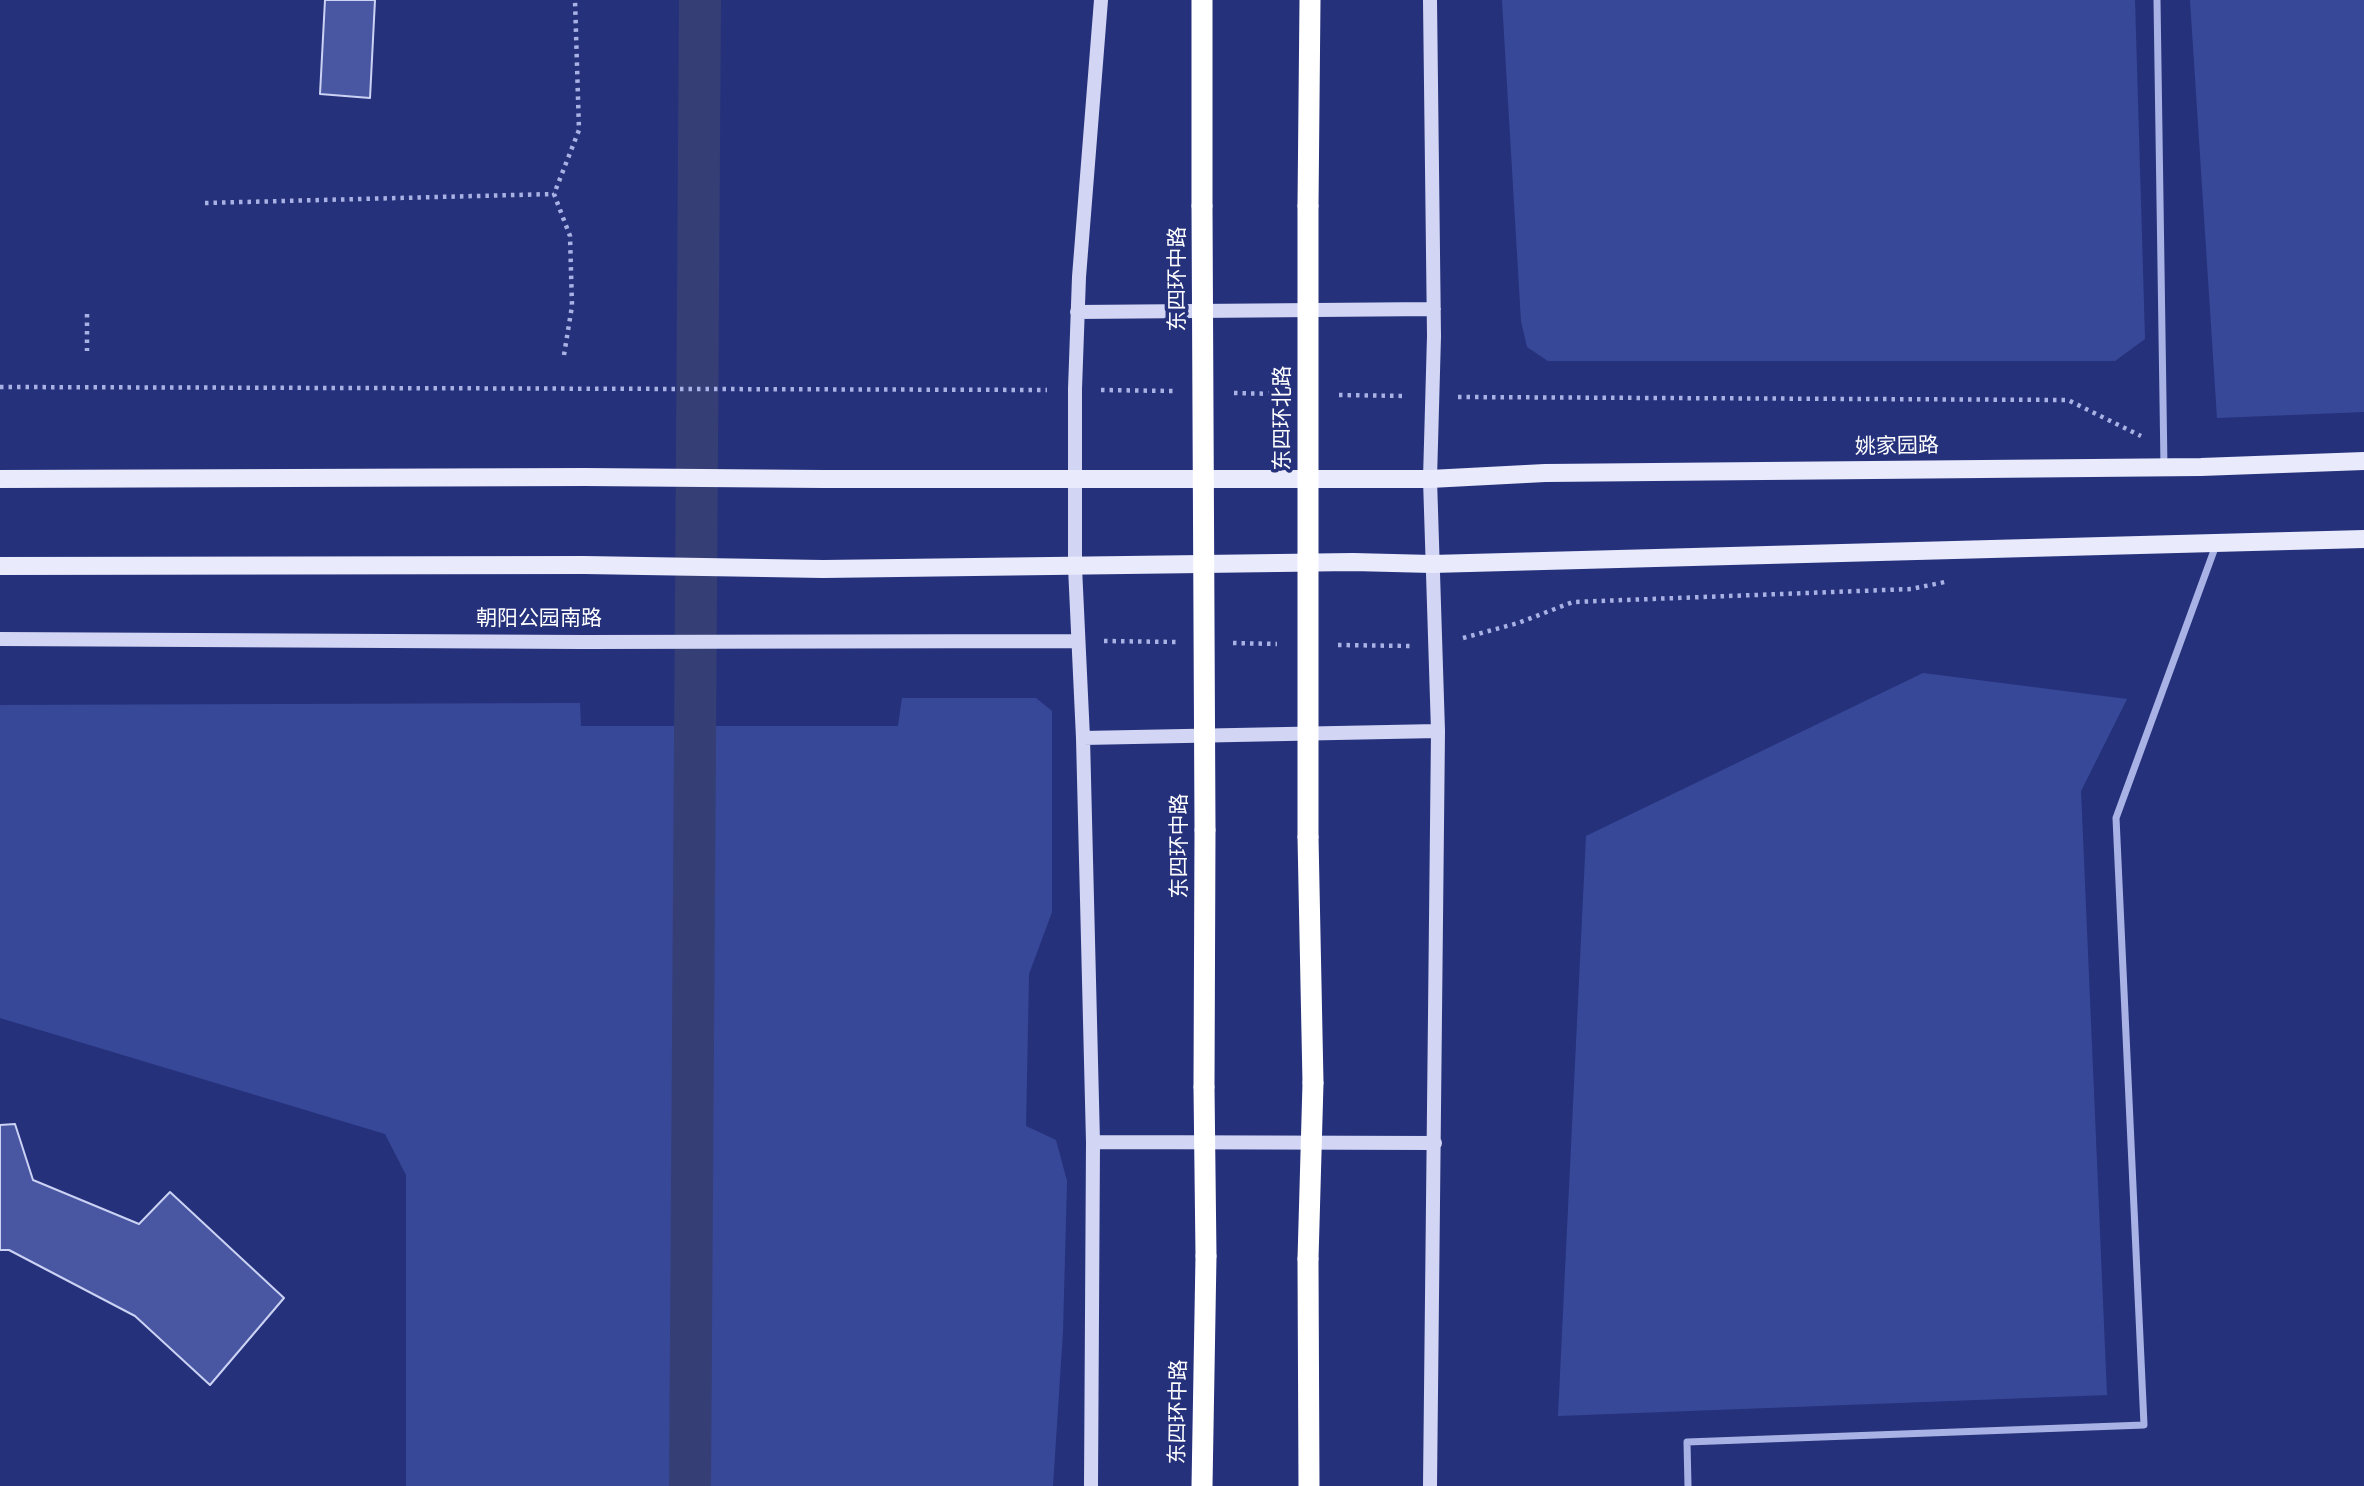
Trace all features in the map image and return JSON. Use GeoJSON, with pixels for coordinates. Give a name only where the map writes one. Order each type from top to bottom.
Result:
{"type":"FeatureCollection","features":[{"type":"Feature","properties":{"kind":"highway","name":"东四环中路"},"geometry":{"type":"LineString","coordinates":[[1202,0],[1206,1256],[1202,1486]]}},
{"type":"Feature","properties":{"kind":"highway","name":"东四环北路"},"geometry":{"type":"LineString","coordinates":[[1309,1486],[1308,1259],[1313,1083],[1308,837],[1310,0]]}},
{"type":"Feature","properties":{"kind":"main road","name":"姚家园路"},"geometry":{"type":"LineString","coordinates":[[1075,479],[1430,479],[1545,473],[2164,467],[2364,461]]}},
{"type":"Feature","properties":{"kind":"main road"},"geometry":{"type":"LineString","coordinates":[[0,480],[584,477],[1075,479]]}},
{"type":"Feature","properties":{"kind":"main road"},"geometry":{"type":"LineString","coordinates":[[0,566],[584,565],[823,569],[1353,562],[1432,564],[2364,539]]}},
{"type":"Feature","properties":{"kind":"street"},"geometry":{"type":"LineString","coordinates":[[1091,1486],[1093,1142],[1083,738],[1075,567],[1075,389],[1077,312],[1101,0]]}},
{"type":"Feature","properties":{"kind":"street"},"geometry":{"type":"LineString","coordinates":[[1430,0],[1434,309],[1430,479],[1438,731],[1430,1486]]}},
{"type":"Feature","properties":{"kind":"street"},"geometry":{"type":"LineString","coordinates":[[2157,0],[2164,467]]}},
{"type":"Feature","properties":{"kind":"street"},"geometry":{"type":"LineString","coordinates":[[1077,312],[1434,309]]}},
{"type":"Feature","properties":{"kind":"street"},"geometry":{"type":"LineString","coordinates":[[1688,1486],[1687,1442],[2144,1425],[2116,818],[2216,544]]}},
{"type":"Feature","properties":{"kind":"street","name":"朝阳公园南路"},"geometry":{"type":"LineString","coordinates":[[0,639],[1078,641]]}},
{"type":"Feature","properties":{"kind":"street"},"geometry":{"type":"LineString","coordinates":[[1083,738],[1438,731]]}},
{"type":"Feature","properties":{"kind":"street"},"geometry":{"type":"LineString","coordinates":[[1093,1142],[1435,1143]]}},
{"type":"Feature","properties":{"kind":"path"},"geometry":{"type":"LineString","coordinates":[[564,355],[572,306],[570,236],[554,194],[579,130],[575,0]]}},
{"type":"Feature","properties":{"kind":"path"},"geometry":{"type":"LineString","coordinates":[[205,203],[554,194]]}},
{"type":"Feature","properties":{"kind":"path"},"geometry":{"type":"LineString","coordinates":[[87,314],[87,351]]}},
{"type":"Feature","properties":{"kind":"path"},"geometry":{"type":"LineString","coordinates":[[0,387],[1075,389],[1186,392]]}},
{"type":"Feature","properties":{"kind":"path"},"geometry":{"type":"LineString","coordinates":[[1228,393],[1283,394]]}},
{"type":"Feature","properties":{"kind":"path"},"geometry":{"type":"LineString","coordinates":[[1339,395],[2068,400],[2164,447]]}},
{"type":"Feature","properties":{"kind":"path"},"geometry":{"type":"LineString","coordinates":[[1332,645],[1434,645],[1518,623],[1573,602],[1911,589],[1951,581]]}},
{"type":"Feature","properties":{"kind":"path"},"geometry":{"type":"LineString","coordinates":[[1078,641],[1185,642]]}},
{"type":"Feature","properties":{"kind":"path"},"geometry":{"type":"LineString","coordinates":[[1225,643],[1278,644]]}},
{"type":"Feature","properties":{"kind":"shaded area"},"geometry":{"type":"Polygon","coordinates":[[[1502,0],[2135,0],[2145,339],[2115,361],[1548,361],[1527,347],[1521,321],[1502,0]]]}},
{"type":"Feature","properties":{"kind":"shaded area"},"geometry":{"type":"Polygon","coordinates":[[[2190,0],[2364,0],[2364,412],[2217,418],[2190,0]]]}},
{"type":"Feature","properties":{"kind":"shaded area"},"geometry":{"type":"Polygon","coordinates":[[[1923,673],[2127,699],[2081,791],[2107,1395],[1558,1416],[1586,836],[1923,673]]]}},
{"type":"Feature","properties":{"kind":"shaded area"},"geometry":{"type":"Polygon","coordinates":[[[902,698],[1036,698],[1052,711],[1052,912],[1029,974],[1026,1126],[1056,1140],[1067,1181],[1063,1331],[1053,1486],[406,1486],[406,1175],[385,1134],[0,1018],[0,705],[580,703],[581,726],[898,726],[902,698]]]}},
{"type":"Feature","properties":{"kind":"building"},"geometry":{"type":"Polygon","coordinates":[[[325,0],[375,0],[370,98],[320,94],[325,0]]]}},
{"type":"Feature","properties":{"kind":"building"},"geometry":{"type":"Polygon","coordinates":[[[15,1124],[33,1180],[139,1224],[170,1192],[284,1298],[210,1385],[135,1316],[9,1250],[0,1250],[0,1125],[15,1124]]]}},
{"type":"Feature","properties":{"kind":"waterway"},"geometry":{"type":"LineString","coordinates":[[690,1486],[700,0]]}}]}
